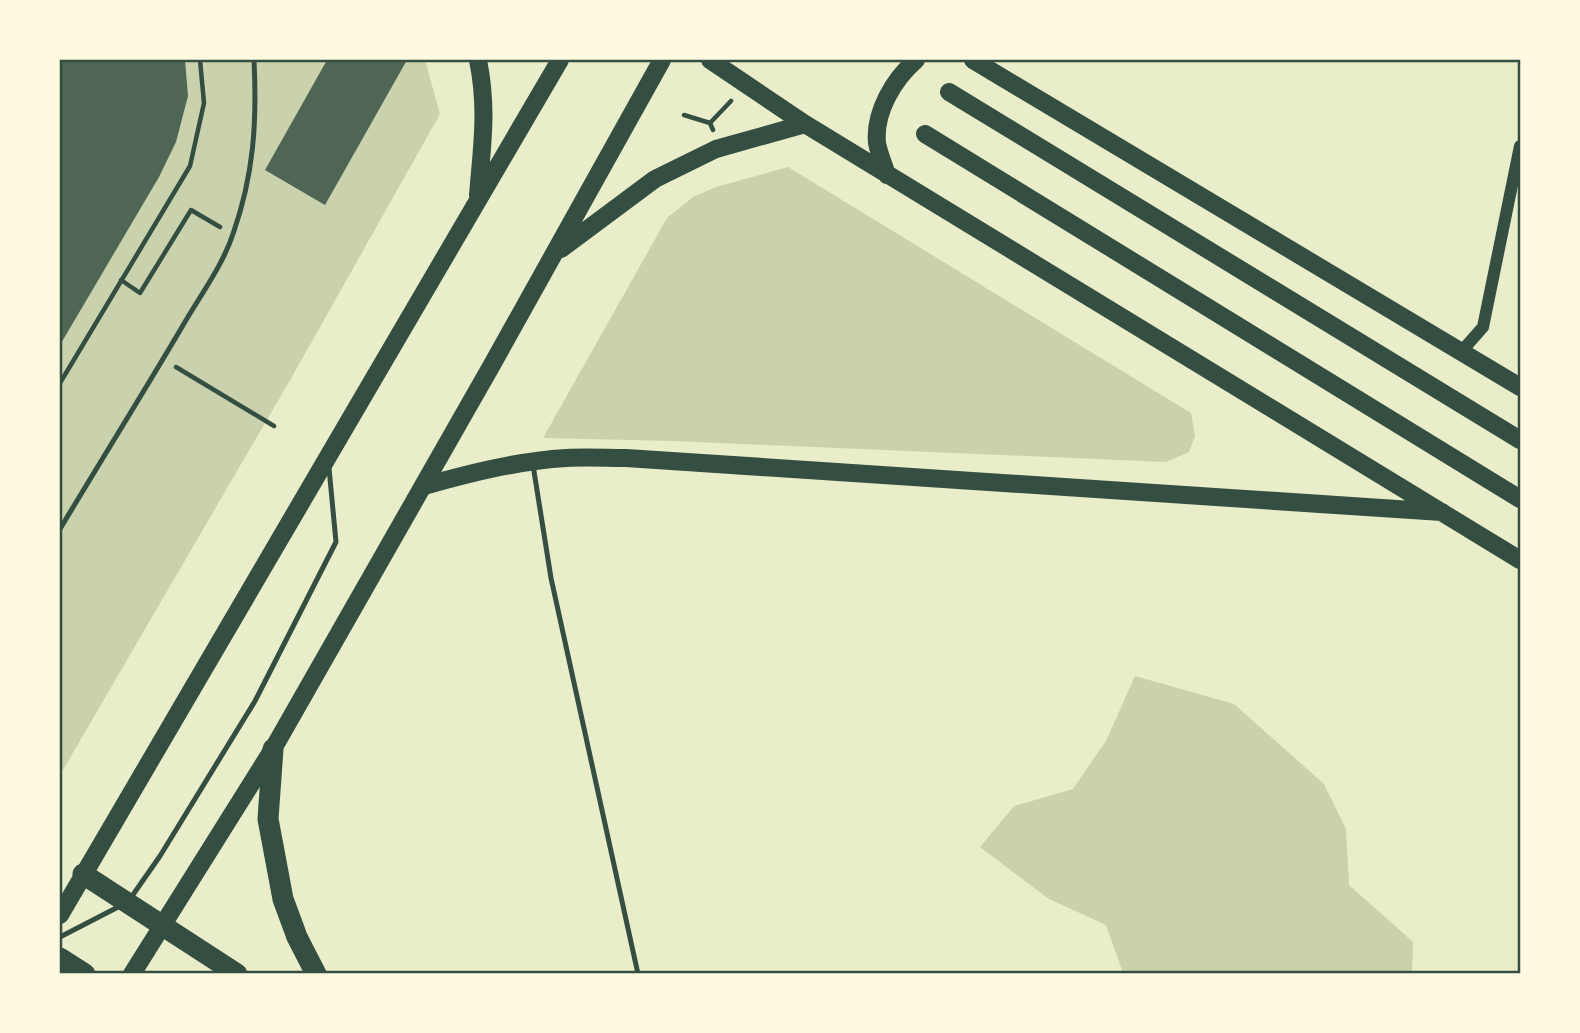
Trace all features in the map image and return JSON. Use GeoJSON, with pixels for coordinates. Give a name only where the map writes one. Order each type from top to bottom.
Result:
{"type":"FeatureCollection","features":[{"type":"Feature","properties":{"kind":"highway"},"geometry":{"type":"LineString","coordinates":[[273,748],[268,819],[283,899],[297,937],[316,974]]}},
{"type":"Feature","properties":{"kind":"highway"},"geometry":{"type":"LineString","coordinates":[[83,874],[237,974]]}},
{"type":"Feature","properties":{"kind":"highway"},"geometry":{"type":"LineString","coordinates":[[60,958],[85,974]]}},
{"type":"Feature","properties":{"kind":"main road"},"geometry":{"type":"LineString","coordinates":[[477,202],[484,128],[484,91],[478,60]]}},
{"type":"Feature","properties":{"kind":"main road"},"geometry":{"type":"LineString","coordinates":[[60,915],[327,455],[561,60]]}},
{"type":"Feature","properties":{"kind":"main road"},"geometry":{"type":"LineString","coordinates":[[132,974],[273,748],[424,486],[662,60]]}},
{"type":"Feature","properties":{"kind":"main road"},"geometry":{"type":"LineString","coordinates":[[710,60],[887,175],[1521,560]]}},
{"type":"Feature","properties":{"kind":"main road"},"geometry":{"type":"LineString","coordinates":[[887,175],[877,143],[878,124],[892,89],[903,72],[916,60]]}},
{"type":"Feature","properties":{"kind":"main road"},"geometry":{"type":"LineString","coordinates":[[973,60],[1521,387]]}},
{"type":"Feature","properties":{"kind":"main road"},"geometry":{"type":"LineString","coordinates":[[949,92],[1521,439]]}},
{"type":"Feature","properties":{"kind":"main road"},"geometry":{"type":"LineString","coordinates":[[555,253],[655,179],[716,149],[805,124]]}},
{"type":"Feature","properties":{"kind":"main road"},"geometry":{"type":"LineString","coordinates":[[925,134],[1521,499]]}},
{"type":"Feature","properties":{"kind":"main road"},"geometry":{"type":"LineString","coordinates":[[424,486],[532,462],[568,458],[626,458],[1442,512]]}},
{"type":"Feature","properties":{"kind":"street"},"geometry":{"type":"LineString","coordinates":[[1461,352],[1483,327],[1521,146]]}},
{"type":"Feature","properties":{"kind":"lane"},"geometry":{"type":"LineString","coordinates":[[60,529],[163,359],[233,235],[253,159],[256,101],[254,60]]}},
{"type":"Feature","properties":{"kind":"lane"},"geometry":{"type":"LineString","coordinates":[[60,937],[128,902],[160,856],[255,701],[336,542],[327,455]]}},
{"type":"Feature","properties":{"kind":"lane"},"geometry":{"type":"LineString","coordinates":[[532,462],[551,578],[638,974]]}},
{"type":"Feature","properties":{"kind":"path"},"geometry":{"type":"LineString","coordinates":[[60,383],[190,166],[204,103],[201,60]]}},
{"type":"Feature","properties":{"kind":"path"},"geometry":{"type":"LineString","coordinates":[[710,123],[735,98]]}},
{"type":"Feature","properties":{"kind":"path"},"geometry":{"type":"LineString","coordinates":[[684,115],[710,123]]}},
{"type":"Feature","properties":{"kind":"path"},"geometry":{"type":"LineString","coordinates":[[710,123],[713,131]]}},
{"type":"Feature","properties":{"kind":"path"},"geometry":{"type":"LineString","coordinates":[[121,280],[140,293],[191,209],[233,235]]}},
{"type":"Feature","properties":{"kind":"path"},"geometry":{"type":"LineString","coordinates":[[163,359],[274,426]]}},
{"type":"Feature","properties":{"kind":"green space"},"geometry":{"type":"Polygon","coordinates":[[[60,60],[425,60],[440,114],[293,375],[60,775],[60,60]]]}},
{"type":"Feature","properties":{"kind":"green space"},"geometry":{"type":"Polygon","coordinates":[[[788,167],[1191,413],[1195,436],[1189,452],[1166,462],[543,438],[667,218],[693,197],[716,187],[788,167]]]}},
{"type":"Feature","properties":{"kind":"green space"},"geometry":{"type":"Polygon","coordinates":[[[1135,676],[1234,704],[1324,784],[1346,829],[1349,885],[1413,942],[1412,973],[1123,973],[1106,925],[1049,899],[980,847],[1014,806],[1073,789],[1106,741],[1135,676]]]}},
{"type":"Feature","properties":{"kind":"building"},"geometry":{"type":"Polygon","coordinates":[[[60,60],[185,60],[188,96],[176,142],[159,177],[60,345],[60,60]]]}},
{"type":"Feature","properties":{"kind":"building"},"geometry":{"type":"Polygon","coordinates":[[[327,60],[407,60],[325,205],[265,170],[327,60]]]}}]}
